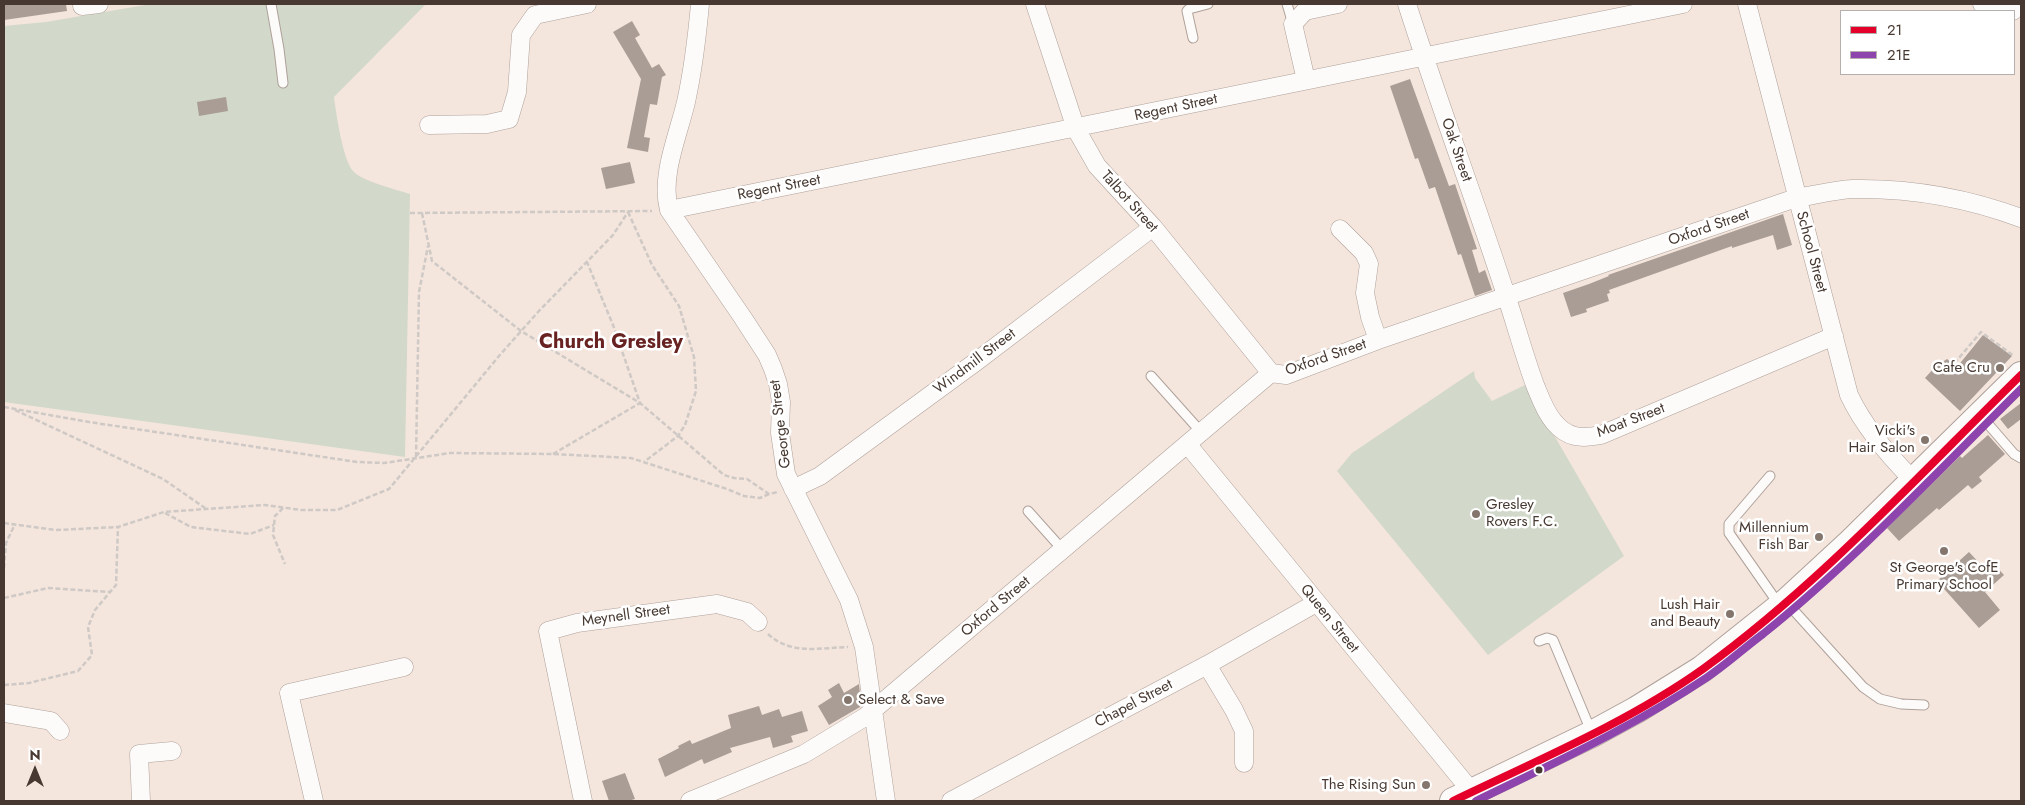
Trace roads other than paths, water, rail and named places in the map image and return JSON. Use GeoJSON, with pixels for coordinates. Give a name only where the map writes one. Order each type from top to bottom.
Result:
{"type":"FeatureCollection","features":[{"type":"Feature","properties":{"kind":"street"},"geometry":{"type":"LineString","coordinates":[[82,4],[82,6],[99,4]]}},
{"type":"Feature","properties":{"kind":"street"},"geometry":{"type":"LineString","coordinates":[[429,125],[487,124],[509,119],[518,92],[521,35],[535,15],[587,4]]}},
{"type":"Feature","properties":{"kind":"street","name":"George Street"},"geometry":{"type":"LineString","coordinates":[[700,4],[688,93],[665,189],[669,210],[683,233],[708,265],[767,355],[778,384],[781,402],[782,454],[786,474],[849,600],[864,647],[886,801]]}},
{"type":"Feature","properties":{"kind":"street","name":"Talbot Street"},"geometry":{"type":"LineString","coordinates":[[1035,4],[1076,129],[1097,166],[1153,227],[1271,372]]}},
{"type":"Feature","properties":{"kind":"street"},"geometry":{"type":"LineString","coordinates":[[1306,80],[1294,24],[1305,11],[1338,4]]}},
{"type":"Feature","properties":{"kind":"street","name":"Oak Street"},"geometry":{"type":"LineString","coordinates":[[1406,4],[1506,296]]}},
{"type":"Feature","properties":{"kind":"street","name":"Regent Street"},"geometry":{"type":"LineString","coordinates":[[669,210],[1076,129],[1306,80],[1683,4]]}},
{"type":"Feature","properties":{"kind":"street","name":"School Street"},"geometry":{"type":"LineString","coordinates":[[1747,4],[1796,198],[1849,395],[1857,412],[1883,446],[1914,481]]}},
{"type":"Feature","properties":{"kind":"street"},"geometry":{"type":"LineString","coordinates":[[1982,4],[2009,10]]}},
{"type":"Feature","properties":{"kind":"street","name":"Oxford Street"},"geometry":{"type":"LineString","coordinates":[[690,801],[804,754],[874,710],[1062,549],[1188,445],[1271,372],[1286,375],[1378,340],[1796,198],[1852,189],[1918,192],[1972,202],[2021,218]]}},
{"type":"Feature","properties":{"kind":"street","name":"Windmill Street"},"geometry":{"type":"LineString","coordinates":[[793,489],[820,476],[977,362],[1153,227]]}},
{"type":"Feature","properties":{"kind":"street"},"geometry":{"type":"LineString","coordinates":[[1340,229],[1364,253],[1369,264],[1365,293],[1370,317],[1378,340]]}},
{"type":"Feature","properties":{"kind":"street","name":"Moat Street"},"geometry":{"type":"LineString","coordinates":[[1506,296],[1526,362],[1541,399],[1552,421],[1562,431],[1574,437],[1601,436],[1834,336]]}},
{"type":"Feature","properties":{"kind":"street"},"geometry":{"type":"LineString","coordinates":[[1463,797],[1592,734],[1636,710],[1702,669],[1783,604],[1914,481],[1980,415],[2018,366]]}},
{"type":"Feature","properties":{"kind":"street","name":"Queen Street"},"geometry":{"type":"LineString","coordinates":[[1188,445],[1316,603],[1463,797]]}},
{"type":"Feature","properties":{"kind":"street","name":"Chapel Street"},"geometry":{"type":"LineString","coordinates":[[951,801],[1207,665],[1316,603]]}},
{"type":"Feature","properties":{"kind":"street","name":"Meynell Street"},"geometry":{"type":"LineString","coordinates":[[583,801],[548,631],[577,623],[717,604],[747,612],[758,622]]}},
{"type":"Feature","properties":{"kind":"street"},"geometry":{"type":"LineString","coordinates":[[1207,665],[1234,710],[1244,731],[1244,763]]}},
{"type":"Feature","properties":{"kind":"street"},"geometry":{"type":"LineString","coordinates":[[314,801],[289,693],[404,667]]}},
{"type":"Feature","properties":{"kind":"street"},"geometry":{"type":"LineString","coordinates":[[4,712],[51,721],[60,731]]}},
{"type":"Feature","properties":{"kind":"street"},"geometry":{"type":"LineString","coordinates":[[141,801],[139,754],[172,751]]}},
{"type":"Feature","properties":{"kind":"lane"},"geometry":{"type":"LineString","coordinates":[[271,4],[279,50],[282,83]]}},
{"type":"Feature","properties":{"kind":"lane"},"geometry":{"type":"LineString","coordinates":[[1193,38],[1186,13],[1189,9],[1208,4]]}},
{"type":"Feature","properties":{"kind":"lane"},"geometry":{"type":"LineString","coordinates":[[1287,4],[1294,24]]}},
{"type":"Feature","properties":{"kind":"lane"},"geometry":{"type":"LineString","coordinates":[[1151,376],[1202,433]]}},
{"type":"Feature","properties":{"kind":"lane"},"geometry":{"type":"LineString","coordinates":[[1980,415],[2014,454],[2021,458]]}},
{"type":"Feature","properties":{"kind":"lane"},"geometry":{"type":"LineString","coordinates":[[1770,476],[1729,524],[1729,533],[1783,604],[1863,687],[1880,699],[1901,704],[1924,705]]}},
{"type":"Feature","properties":{"kind":"lane"},"geometry":{"type":"LineString","coordinates":[[1028,511],[1062,549]]}},
{"type":"Feature","properties":{"kind":"lane"},"geometry":{"type":"LineString","coordinates":[[1540,641],[1547,638],[1554,640],[1592,734]]}},
{"type":"Feature","properties":{"kind":"place","name":"Cafe Cru"},"geometry":{"type":"Point","coordinates":[2000,368]}},
{"type":"Feature","properties":{"kind":"place","name":"Vicki's Hair Salon"},"geometry":{"type":"Point","coordinates":[1925,440]}},
{"type":"Feature","properties":{"kind":"place","name":"Gresley Rovers F.C."},"geometry":{"type":"Point","coordinates":[1476,514]}},
{"type":"Feature","properties":{"kind":"place","name":"Millennium Fish Bar"},"geometry":{"type":"Point","coordinates":[1819,537]}},
{"type":"Feature","properties":{"kind":"place","name":"St George's CofE Primary School"},"geometry":{"type":"Point","coordinates":[1944,551]}},
{"type":"Feature","properties":{"kind":"place","name":"Lush Hair and Beauty"},"geometry":{"type":"Point","coordinates":[1730,614]}},
{"type":"Feature","properties":{"kind":"place","name":"Select & Save"},"geometry":{"type":"Point","coordinates":[848,700]}},
{"type":"Feature","properties":{"kind":"place","name":"The Rising Sun"},"geometry":{"type":"Point","coordinates":[1426,785]}},
{"type":"Feature","properties":{"kind":"district","name":"Church Gresley"},"geometry":{"type":"Point","coordinates":[611,343]}}]}
